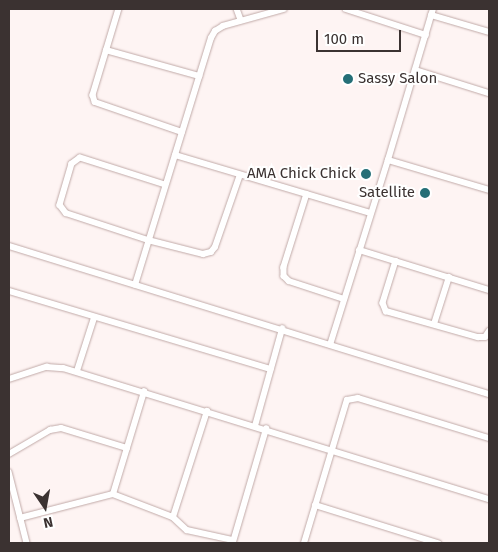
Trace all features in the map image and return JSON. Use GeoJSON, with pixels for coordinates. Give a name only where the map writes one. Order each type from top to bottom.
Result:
{"type":"FeatureCollection","features":[{"type":"Feature","properties":{"kind":"street"},"geometry":{"type":"LineString","coordinates":[[119,9],[93,95],[95,102],[182,132]]}},
{"type":"Feature","properties":{"kind":"street"},"geometry":{"type":"LineString","coordinates":[[237,9],[241,20]]}},
{"type":"Feature","properties":{"kind":"street"},"geometry":{"type":"LineString","coordinates":[[135,285],[211,38],[215,31],[241,20],[284,9]]}},
{"type":"Feature","properties":{"kind":"street"},"geometry":{"type":"LineString","coordinates":[[346,9],[426,36]]}},
{"type":"Feature","properties":{"kind":"street"},"geometry":{"type":"LineString","coordinates":[[330,344],[432,12],[489,32]]}},
{"type":"Feature","properties":{"kind":"street"},"geometry":{"type":"LineString","coordinates":[[106,50],[200,76]]}},
{"type":"Feature","properties":{"kind":"street"},"geometry":{"type":"LineString","coordinates":[[415,70],[489,93]]}},
{"type":"Feature","properties":{"kind":"street"},"geometry":{"type":"LineString","coordinates":[[175,155],[371,213]]}},
{"type":"Feature","properties":{"kind":"street"},"geometry":{"type":"LineString","coordinates":[[165,185],[83,159],[74,161],[71,167],[60,205],[62,210],[148,240],[199,254],[211,252],[215,247],[240,175]]}},
{"type":"Feature","properties":{"kind":"street"},"geometry":{"type":"LineString","coordinates":[[388,160],[489,190]]}},
{"type":"Feature","properties":{"kind":"street"},"geometry":{"type":"LineString","coordinates":[[307,194],[284,267],[284,276],[289,281],[344,299]]}},
{"type":"Feature","properties":{"kind":"street"},"geometry":{"type":"LineString","coordinates":[[9,246],[489,394]]}},
{"type":"Feature","properties":{"kind":"street"},"geometry":{"type":"LineString","coordinates":[[359,250],[489,290]]}},
{"type":"Feature","properties":{"kind":"street"},"geometry":{"type":"LineString","coordinates":[[396,261],[383,303],[384,309],[481,338],[485,337],[489,331]]}},
{"type":"Feature","properties":{"kind":"street"},"geometry":{"type":"LineString","coordinates":[[434,324],[449,277]]}},
{"type":"Feature","properties":{"kind":"street"},"geometry":{"type":"LineString","coordinates":[[9,291],[271,370]]}},
{"type":"Feature","properties":{"kind":"street"},"geometry":{"type":"LineString","coordinates":[[77,371],[94,318]]}},
{"type":"Feature","properties":{"kind":"street"},"geometry":{"type":"LineString","coordinates":[[255,426],[282,329]]}},
{"type":"Feature","properties":{"kind":"street"},"geometry":{"type":"LineString","coordinates":[[9,379],[46,367],[77,371],[489,499]]}},
{"type":"Feature","properties":{"kind":"street"},"geometry":{"type":"LineString","coordinates":[[113,494],[144,392]]}},
{"type":"Feature","properties":{"kind":"street"},"geometry":{"type":"LineString","coordinates":[[304,543],[344,404],[352,398],[489,438]]}},
{"type":"Feature","properties":{"kind":"street"},"geometry":{"type":"LineString","coordinates":[[173,517],[207,411]]}},
{"type":"Feature","properties":{"kind":"street"},"geometry":{"type":"LineString","coordinates":[[9,454],[50,430],[61,428],[127,448]]}},
{"type":"Feature","properties":{"kind":"street"},"geometry":{"type":"LineString","coordinates":[[20,518],[113,494],[173,517],[188,530],[233,542],[266,429]]}},
{"type":"Feature","properties":{"kind":"street"},"geometry":{"type":"LineString","coordinates":[[9,472],[27,543]]}},
{"type":"Feature","properties":{"kind":"street"},"geometry":{"type":"LineString","coordinates":[[316,505],[438,543]]}},
{"type":"Feature","properties":{"kind":"place","name":"Sassy Salon"},"geometry":{"type":"Point","coordinates":[348,79]}},
{"type":"Feature","properties":{"kind":"place","name":"AMA Chick Chick"},"geometry":{"type":"Point","coordinates":[366,174]}},
{"type":"Feature","properties":{"kind":"place","name":"Satellite"},"geometry":{"type":"Point","coordinates":[425,193]}}]}
